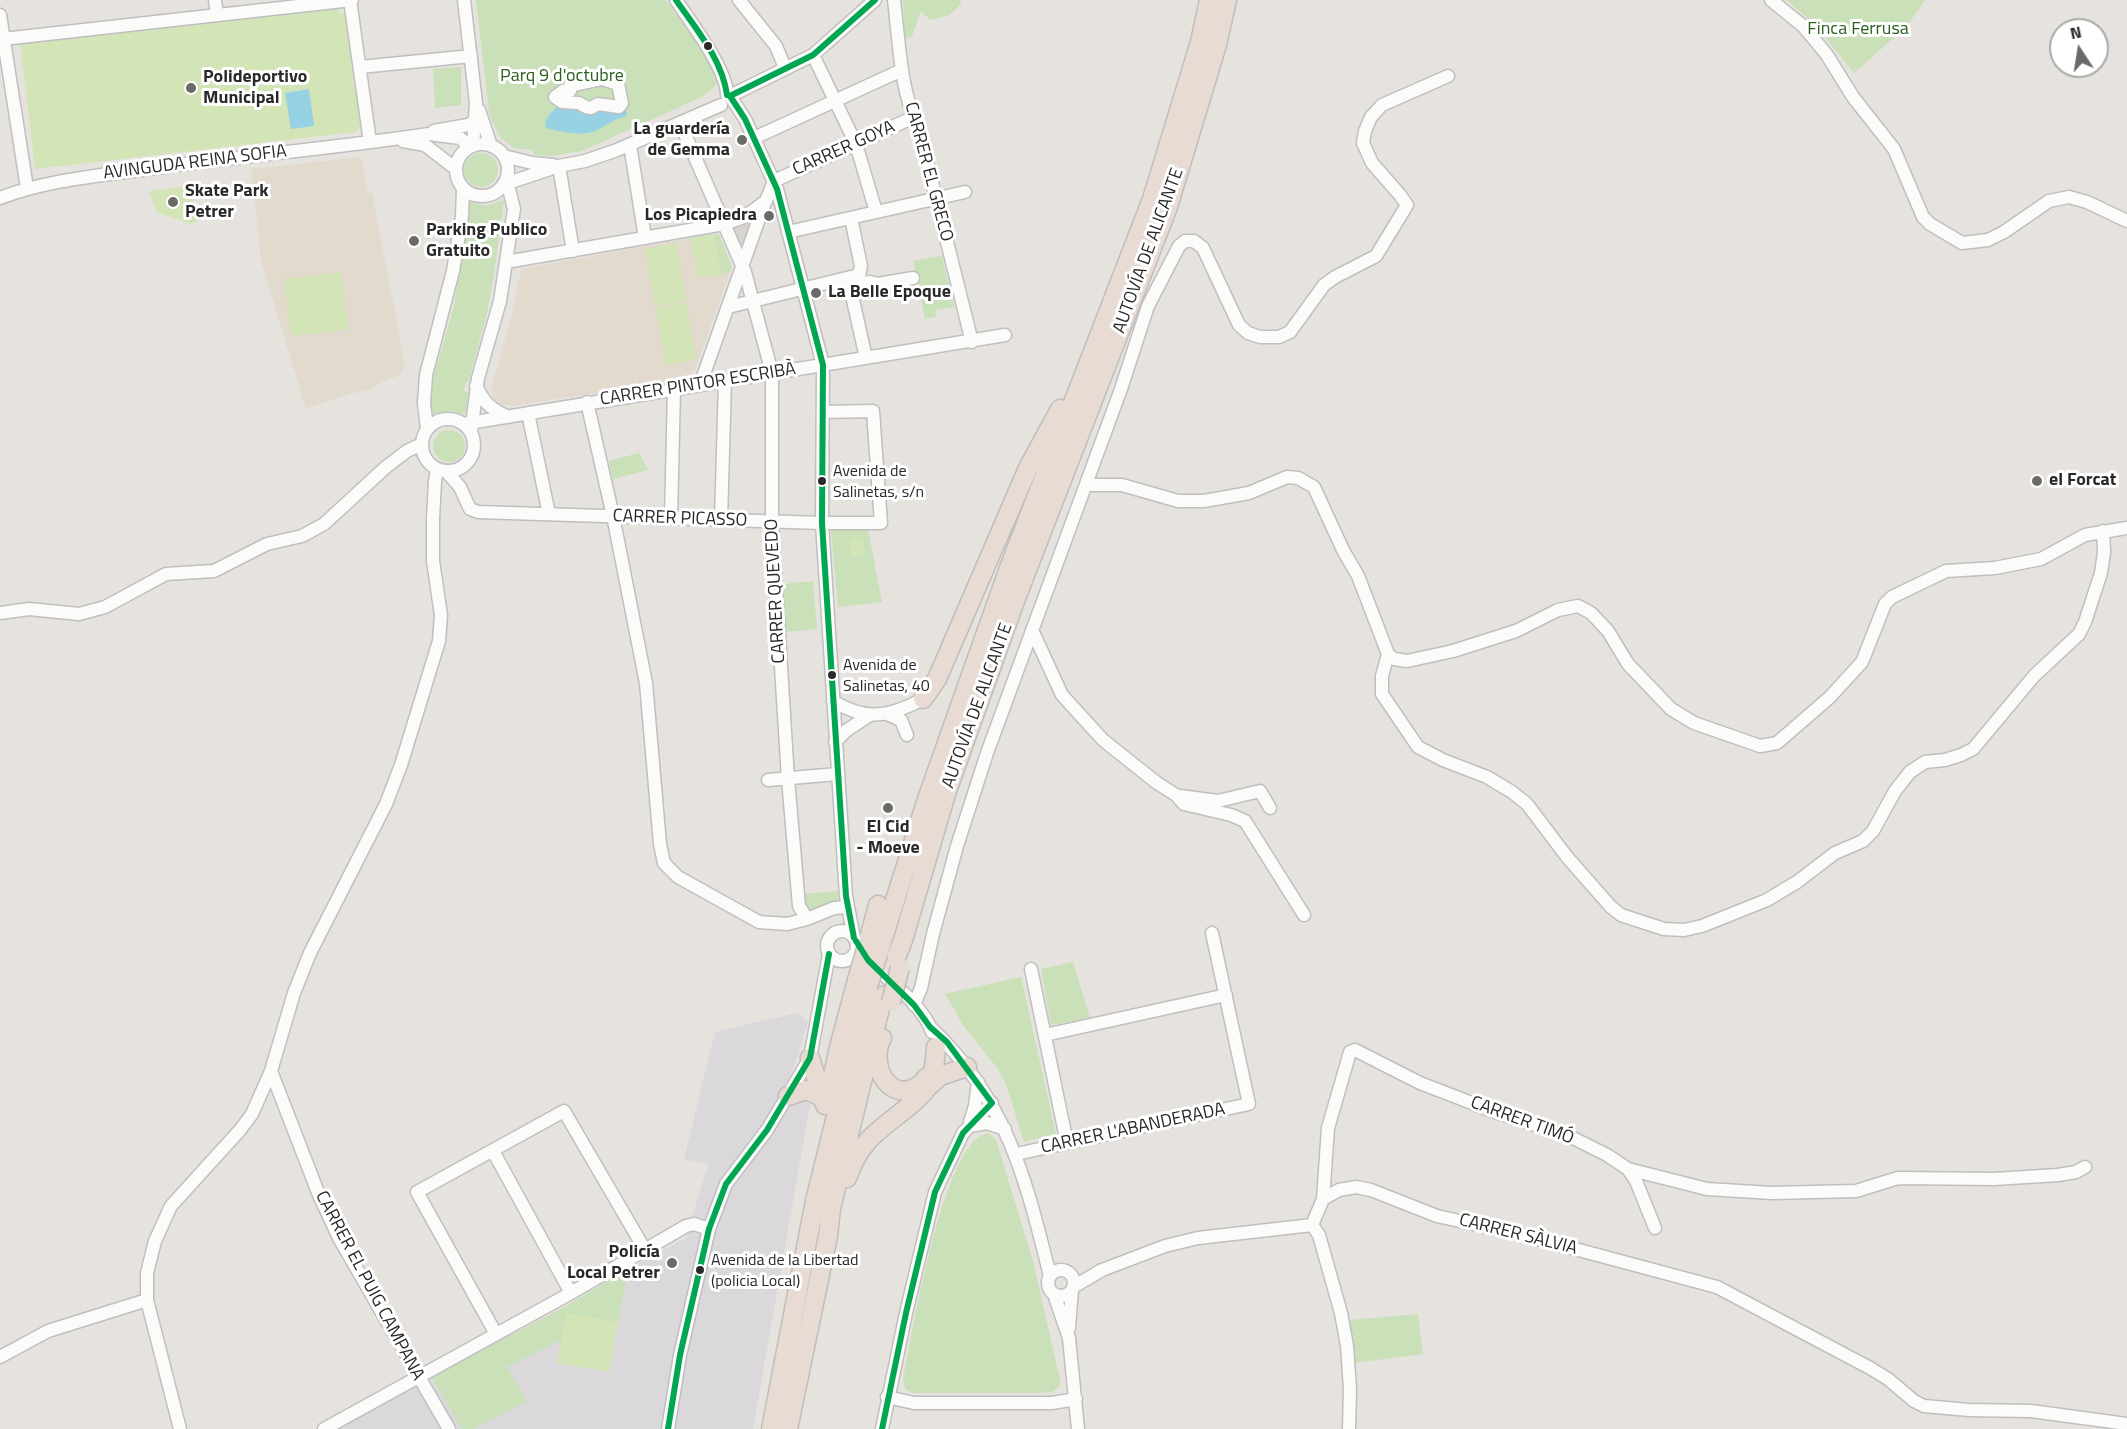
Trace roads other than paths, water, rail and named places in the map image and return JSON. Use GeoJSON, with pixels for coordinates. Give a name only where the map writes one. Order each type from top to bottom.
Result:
{"type":"FeatureCollection","features":[{"type":"Feature","properties":{"kind":"highway","name":"AUTOVÍA DE ALICANTE"},"geometry":{"type":"LineString","coordinates":[[788,1429],[875,992],[865,948],[928,796],[1009,568],[1152,199],[1200,42],[1209,0]]}},
{"type":"Feature","properties":{"kind":"highway","name":"AUTOVÍA DE ALICANTE"},"geometry":{"type":"LineString","coordinates":[[771,1429],[815,1201],[875,992],[897,967],[946,794],[1008,622],[1167,207],[1217,45],[1227,0]]}},
{"type":"Feature","properties":{"kind":"highway"},"geometry":{"type":"LineString","coordinates":[[924,699],[937,679],[1028,468],[1055,420],[1083,357],[1098,339]]}},
{"type":"Feature","properties":{"kind":"highway"},"geometry":{"type":"LineString","coordinates":[[865,948],[878,905]]}},
{"type":"Feature","properties":{"kind":"highway"},"geometry":{"type":"LineString","coordinates":[[875,992],[879,1068],[890,1087],[909,1091],[917,1088],[933,1069]]}},
{"type":"Feature","properties":{"kind":"highway"},"geometry":{"type":"LineString","coordinates":[[815,1201],[813,1178],[824,1102],[838,1051],[875,992]]}},
{"type":"Feature","properties":{"kind":"highway"},"geometry":{"type":"LineString","coordinates":[[927,1088],[936,1047]]}},
{"type":"Feature","properties":{"kind":"highway"},"geometry":{"type":"LineString","coordinates":[[810,1058],[824,1102]]}},
{"type":"Feature","properties":{"kind":"highway"},"geometry":{"type":"LineString","coordinates":[[828,1236],[837,1216],[853,1162],[869,1137],[912,1104],[940,1076],[972,1075]]}},
{"type":"Feature","properties":{"kind":"highway"},"geometry":{"type":"LineString","coordinates":[[788,1096],[806,1090],[824,1102]]}},
{"type":"Feature","properties":{"kind":"street"},"geometry":{"type":"LineString","coordinates":[[215,0],[217,15]]}},
{"type":"Feature","properties":{"kind":"street"},"geometry":{"type":"LineString","coordinates":[[3,39],[351,0],[370,142]]}},
{"type":"Feature","properties":{"kind":"street"},"geometry":{"type":"LineString","coordinates":[[464,0],[476,103],[476,120],[471,146]]}},
{"type":"Feature","properties":{"kind":"street"},"geometry":{"type":"LineString","coordinates":[[668,1429],[680,1355],[710,1229],[726,1184],[767,1130],[810,1058],[825,986],[829,954],[828,940],[842,921],[845,901],[822,523],[824,365],[774,181],[754,138],[728,100],[727,86],[719,68],[677,0]]}},
{"type":"Feature","properties":{"kind":"street"},"geometry":{"type":"LineString","coordinates":[[739,0],[776,46],[785,68]]}},
{"type":"Feature","properties":{"kind":"street"},"geometry":{"type":"LineString","coordinates":[[463,188],[485,196],[505,183],[559,166],[585,162],[680,123],[813,55],[875,0]]}},
{"type":"Feature","properties":{"kind":"street","name":"CARRER EL GRECO"},"geometry":{"type":"LineString","coordinates":[[894,0],[902,70],[972,342]]}},
{"type":"Feature","properties":{"kind":"street"},"geometry":{"type":"LineString","coordinates":[[1771,0],[1803,26],[1827,55],[1853,97],[1894,149],[1923,217],[1930,224],[1962,243],[1988,240],[2004,232],[2049,201],[2069,197],[2088,202],[2127,221]]}},
{"type":"Feature","properties":{"kind":"street"},"geometry":{"type":"LineString","coordinates":[[0,15],[27,188]]}},
{"type":"Feature","properties":{"kind":"street"},"geometry":{"type":"LineString","coordinates":[[813,55],[856,144],[876,212]]}},
{"type":"Feature","properties":{"kind":"street"},"geometry":{"type":"LineString","coordinates":[[360,68],[471,56]]}},
{"type":"Feature","properties":{"kind":"street"},"geometry":{"type":"LineString","coordinates":[[754,138],[902,70]]}},
{"type":"Feature","properties":{"kind":"street"},"geometry":{"type":"LineString","coordinates":[[914,1005],[921,988],[957,846],[987,753],[1125,379],[1148,306],[1179,246],[1185,241],[1194,241],[1203,248],[1239,325],[1248,333],[1271,338],[1290,332],[1324,285],[1376,256],[1407,205],[1372,163],[1363,143],[1371,117],[1382,105],[1448,76]]}},
{"type":"Feature","properties":{"kind":"street"},"geometry":{"type":"LineString","coordinates":[[602,79],[618,84],[622,103],[619,107],[598,104],[591,108],[579,103],[562,102],[555,97],[563,91],[570,92],[570,86],[602,79]]}},
{"type":"Feature","properties":{"kind":"street"},"geometry":{"type":"LineString","coordinates":[[476,103],[491,146]]}},
{"type":"Feature","properties":{"kind":"street","name":"CARRER GOYA"},"geometry":{"type":"LineString","coordinates":[[774,181],[914,117]]}},
{"type":"Feature","properties":{"kind":"street","name":"AVINGUDA REINA SOFIA"},"geometry":{"type":"LineString","coordinates":[[429,134],[468,125],[476,120]]}},
{"type":"Feature","properties":{"kind":"street","name":"CARRER QUEVEDO"},"geometry":{"type":"LineString","coordinates":[[680,123],[742,265],[772,373],[772,522],[788,779],[799,906],[807,919]]}},
{"type":"Feature","properties":{"kind":"street","name":"AVINGUDA REINA SOFIA"},"geometry":{"type":"LineString","coordinates":[[0,198],[27,188],[58,181],[429,134],[460,138],[471,146]]}},
{"type":"Feature","properties":{"kind":"street","name":"AVINGUDA REINA SOFIA"},"geometry":{"type":"LineString","coordinates":[[393,139],[425,145],[456,169]]}},
{"type":"Feature","properties":{"kind":"street"},"geometry":{"type":"LineString","coordinates":[[535,173],[523,184],[514,204],[500,301],[476,386],[468,426],[474,441],[473,451],[464,466],[455,470],[442,470],[429,463],[423,454],[422,444],[427,429],[424,403],[426,375],[453,271],[462,216],[463,188],[456,169],[460,156],[471,146],[482,144],[491,146],[504,156],[532,163],[559,166]]}},
{"type":"Feature","properties":{"kind":"street"},"geometry":{"type":"LineString","coordinates":[[630,145],[645,238]]}},
{"type":"Feature","properties":{"kind":"street"},"geometry":{"type":"LineString","coordinates":[[504,156],[508,166],[505,183],[514,204]]}},
{"type":"Feature","properties":{"kind":"street"},"geometry":{"type":"LineString","coordinates":[[559,166],[573,251]]}},
{"type":"Feature","properties":{"kind":"street"},"geometry":{"type":"LineString","coordinates":[[700,385],[774,181]]}},
{"type":"Feature","properties":{"kind":"street"},"geometry":{"type":"LineString","coordinates":[[788,232],[965,192]]}},
{"type":"Feature","properties":{"kind":"street"},"geometry":{"type":"LineString","coordinates":[[506,262],[724,224],[744,217],[766,201]]}},
{"type":"Feature","properties":{"kind":"street"},"geometry":{"type":"LineString","coordinates":[[851,218],[861,266],[855,281],[866,358]]}},
{"type":"Feature","properties":{"kind":"street"},"geometry":{"type":"LineString","coordinates":[[728,307],[803,288],[855,281],[878,284],[913,278]]}},
{"type":"Feature","properties":{"kind":"street","name":"CARRER PINTOR ESCRIBÀ"},"geometry":{"type":"LineString","coordinates":[[468,426],[587,402],[1005,335]]}},
{"type":"Feature","properties":{"kind":"street"},"geometry":{"type":"LineString","coordinates":[[721,520],[724,381]]}},
{"type":"Feature","properties":{"kind":"street"},"geometry":{"type":"LineString","coordinates":[[476,386],[490,408],[508,417]]}},
{"type":"Feature","properties":{"kind":"street"},"geometry":{"type":"LineString","coordinates":[[671,518],[674,389]]}},
{"type":"Feature","properties":{"kind":"street"},"geometry":{"type":"LineString","coordinates":[[587,402],[614,516],[646,683],[660,844],[664,863],[678,878],[759,922],[787,924],[807,919],[845,901]]}},
{"type":"Feature","properties":{"kind":"street","name":"CARRER PICASSO"},"geometry":{"type":"LineString","coordinates":[[442,470],[459,487],[470,508],[478,512],[772,522],[881,523],[873,411],[823,412]]}},
{"type":"Feature","properties":{"kind":"street"},"geometry":{"type":"LineString","coordinates":[[528,413],[549,514]]}},
{"type":"Feature","properties":{"kind":"street"},"geometry":{"type":"LineString","coordinates":[[427,429],[444,419],[454,420],[468,426]]}},
{"type":"Feature","properties":{"kind":"street"},"geometry":{"type":"LineString","coordinates":[[0,613],[29,609],[79,614],[105,607],[166,574],[214,571],[267,544],[302,536],[324,524],[386,467],[407,451],[422,444]]}},
{"type":"Feature","properties":{"kind":"street"},"geometry":{"type":"LineString","coordinates":[[180,1429],[147,1299],[147,1273],[155,1241],[171,1206],[252,1114],[271,1071],[294,993],[310,953],[386,804],[401,765],[439,641],[441,615],[434,561],[433,519],[442,470]]}},
{"type":"Feature","properties":{"kind":"street"},"geometry":{"type":"LineString","coordinates":[[1086,485],[1122,485],[1178,501],[1204,501],[1250,493],[1287,477],[1298,478],[1314,487],[1343,550],[1358,576],[1388,654],[1394,659],[1407,661],[1454,651],[1516,631],[1558,610],[1578,606],[1591,613],[1608,631],[1628,664],[1671,709],[1694,723],[1760,746],[1777,743],[1830,697],[1862,662],[1885,604],[1892,597],[1946,571],[1995,568],[2040,559],[2085,535],[2127,528]]}},
{"type":"Feature","properties":{"kind":"street"},"geometry":{"type":"LineString","coordinates":[[1388,654],[1382,676],[1382,694],[1418,747],[1443,760],[1488,777],[1527,804],[1583,876],[1621,915],[1664,929],[1684,930],[1702,926],[1767,900],[1797,882],[1835,853],[1863,841],[1873,831],[1895,791],[1910,772],[1925,762],[1945,760],[1973,749],[2034,676],[2079,634],[2101,573],[2104,552],[2103,531]]}},
{"type":"Feature","properties":{"kind":"street"},"geometry":{"type":"LineString","coordinates":[[1032,630],[1062,695],[1102,740],[1176,795],[1184,804],[1231,815],[1245,821],[1304,915]]}},
{"type":"Feature","properties":{"kind":"street"},"geometry":{"type":"LineString","coordinates":[[833,701],[846,710],[870,715],[887,714],[924,699]]}},
{"type":"Feature","properties":{"kind":"street"},"geometry":{"type":"LineString","coordinates":[[887,714],[901,720],[907,735]]}},
{"type":"Feature","properties":{"kind":"street"},"geometry":{"type":"LineString","coordinates":[[835,742],[847,730],[870,715]]}},
{"type":"Feature","properties":{"kind":"street"},"geometry":{"type":"LineString","coordinates":[[768,780],[837,774]]}},
{"type":"Feature","properties":{"kind":"street"},"geometry":{"type":"LineString","coordinates":[[1176,795],[1218,801],[1260,791],[1270,808]]}},
{"type":"Feature","properties":{"kind":"street"},"geometry":{"type":"LineString","coordinates":[[845,901],[865,948]]}},
{"type":"Feature","properties":{"kind":"street"},"geometry":{"type":"LineString","coordinates":[[833,933],[842,931],[865,948],[930,1027],[946,1042],[992,1103],[1016,1154],[1050,1276],[1048,1283],[1054,1294],[1068,1338]]}},
{"type":"Feature","properties":{"kind":"street"},"geometry":{"type":"LineString","coordinates":[[1045,1035],[1226,995],[1212,933]]}},
{"type":"Feature","properties":{"kind":"street"},"geometry":{"type":"LineString","coordinates":[[825,986],[835,967],[865,948]]}},
{"type":"Feature","properties":{"kind":"street"},"geometry":{"type":"LineString","coordinates":[[829,954],[836,959],[847,959],[856,951],[865,948]]}},
{"type":"Feature","properties":{"kind":"street"},"geometry":{"type":"LineString","coordinates":[[1031,969],[1067,1143]]}},
{"type":"Feature","properties":{"kind":"street","name":"CARRER L'ABANDERADA"},"geometry":{"type":"LineString","coordinates":[[1016,1154],[1250,1104],[1226,995]]}},
{"type":"Feature","properties":{"kind":"street"},"geometry":{"type":"LineString","coordinates":[[882,1429],[887,1397],[935,1192],[950,1158],[969,1126],[975,1106],[972,1075],[936,1047],[930,1027]]}},
{"type":"Feature","properties":{"kind":"street","name":"CARRER TIMÓ"},"geometry":{"type":"LineString","coordinates":[[1323,1199],[1328,1128],[1350,1052],[1355,1050],[1420,1083],[1495,1112],[1569,1136],[1607,1155],[1628,1169],[1636,1181],[1655,1228]]}},
{"type":"Feature","properties":{"kind":"street","name":"CARRER EL PUIG CAMPANA"},"geometry":{"type":"LineString","coordinates":[[271,1071],[334,1227],[449,1429]]}},
{"type":"Feature","properties":{"kind":"street"},"geometry":{"type":"LineString","coordinates":[[969,1126],[992,1103]]}},
{"type":"Feature","properties":{"kind":"street"},"geometry":{"type":"LineString","coordinates":[[496,1334],[417,1192],[564,1111],[645,1250]]}},
{"type":"Feature","properties":{"kind":"street"},"geometry":{"type":"LineString","coordinates":[[969,1126],[987,1123],[1005,1129]]}},
{"type":"Feature","properties":{"kind":"street"},"geometry":{"type":"LineString","coordinates":[[493,1151],[571,1293]]}},
{"type":"Feature","properties":{"kind":"street"},"geometry":{"type":"LineString","coordinates":[[1628,1169],[1707,1189],[1772,1193],[1856,1191],[1898,1178],[1994,1179],[2058,1175],[2076,1172],[2085,1167]]}},
{"type":"Feature","properties":{"kind":"street","name":"CARRER SÀLVIA"},"geometry":{"type":"LineString","coordinates":[[1323,1199],[1339,1190],[1356,1187],[1371,1190],[1437,1216],[1519,1234],[1717,1287],[1870,1368],[1924,1406],[1969,1410],[2031,1411],[2127,1424]]}},
{"type":"Feature","properties":{"kind":"street"},"geometry":{"type":"LineString","coordinates":[[1312,1225],[1323,1199]]}},
{"type":"Feature","properties":{"kind":"street"},"geometry":{"type":"LineString","coordinates":[[324,1429],[571,1293],[686,1226],[694,1224],[710,1229]]}},
{"type":"Feature","properties":{"kind":"street"},"geometry":{"type":"LineString","coordinates":[[1050,1276],[1054,1273],[1070,1280],[1165,1246],[1198,1238],[1312,1225]]}},
{"type":"Feature","properties":{"kind":"street"},"geometry":{"type":"LineString","coordinates":[[1312,1225],[1319,1235],[1341,1313],[1348,1368],[1349,1429]]}},
{"type":"Feature","properties":{"kind":"street"},"geometry":{"type":"LineString","coordinates":[[1039,1232],[1053,1258],[1070,1280],[1068,1338],[1078,1429]]}},
{"type":"Feature","properties":{"kind":"street"},"geometry":{"type":"LineString","coordinates":[[1054,1294],[1067,1295],[1070,1280]]}},
{"type":"Feature","properties":{"kind":"street"},"geometry":{"type":"LineString","coordinates":[[0,1357],[48,1331],[147,1299]]}},
{"type":"Feature","properties":{"kind":"street"},"geometry":{"type":"LineString","coordinates":[[887,1397],[914,1403],[1052,1402],[1076,1399]]}},
{"type":"Feature","properties":{"kind":"water"},"geometry":{"type":"Polygon","coordinates":[[[309,89],[314,126],[291,129],[285,93],[309,89]]]}},
{"type":"Feature","properties":{"kind":"water"},"geometry":{"type":"Polygon","coordinates":[[[562,102],[622,109],[627,112],[625,117],[589,133],[570,133],[546,128],[548,117],[562,102]]]}},
{"type":"Feature","properties":{"kind":"place","name":"Polideportivo Municipal"},"geometry":{"type":"Point","coordinates":[191,88]}},
{"type":"Feature","properties":{"kind":"place","name":"La guardería de Gemma"},"geometry":{"type":"Point","coordinates":[742,140]}},
{"type":"Feature","properties":{"kind":"place","name":"Skate Park Petrer"},"geometry":{"type":"Point","coordinates":[173,202]}},
{"type":"Feature","properties":{"kind":"place","name":"Los Picapiedra"},"geometry":{"type":"Point","coordinates":[769,216]}},
{"type":"Feature","properties":{"kind":"place","name":"Parking Publico Gratuito"},"geometry":{"type":"Point","coordinates":[414,241]}},
{"type":"Feature","properties":{"kind":"place","name":"La Belle Epoque"},"geometry":{"type":"Point","coordinates":[816,293]}},
{"type":"Feature","properties":{"kind":"place","name":"Avenida de Salinetas, s/n"},"geometry":{"type":"Point","coordinates":[822,481]}},
{"type":"Feature","properties":{"kind":"place","name":"el Forcat"},"geometry":{"type":"Point","coordinates":[2037,481]}},
{"type":"Feature","properties":{"kind":"place","name":"Avenida de Salinetas, 40"},"geometry":{"type":"Point","coordinates":[832,675]}},
{"type":"Feature","properties":{"kind":"place","name":"El Cid - Moeve"},"geometry":{"type":"Point","coordinates":[888,808]}},
{"type":"Feature","properties":{"kind":"place","name":"Policía Local Petrer"},"geometry":{"type":"Point","coordinates":[672,1263]}},
{"type":"Feature","properties":{"kind":"place","name":"Avenida de la Libertad (policia Local)"},"geometry":{"type":"Point","coordinates":[700,1270]}},
{"type":"Feature","properties":{"kind":"park label","name":"Finca Ferrusa"},"geometry":{"type":"Point","coordinates":[1858,30]}},
{"type":"Feature","properties":{"kind":"park label","name":"Parq 9 d'octubre"},"geometry":{"type":"Point","coordinates":[562,77]}}]}
